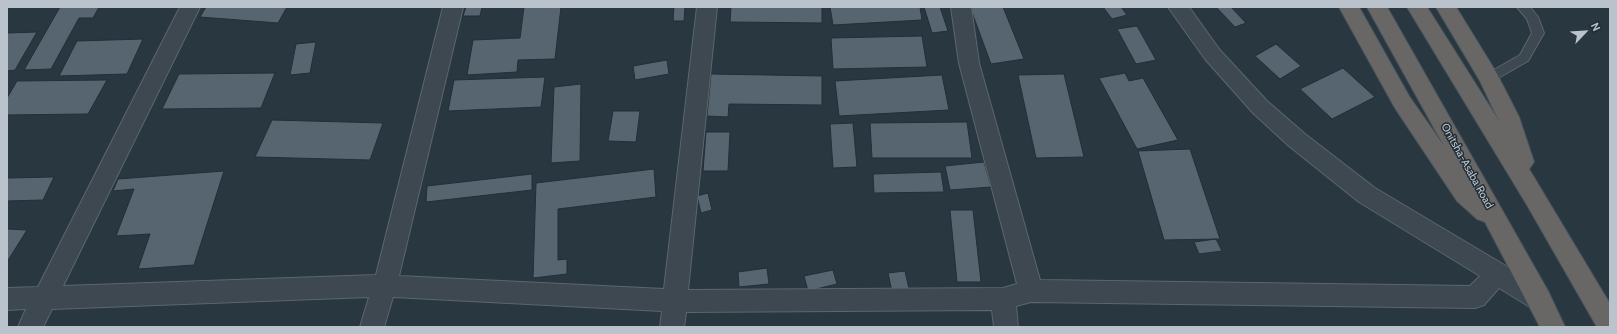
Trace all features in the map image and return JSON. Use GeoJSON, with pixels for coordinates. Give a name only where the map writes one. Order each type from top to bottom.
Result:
{"type":"FeatureCollection","features":[{"type":"Feature","properties":{"kind":"highway"},"geometry":{"type":"LineString","coordinates":[[1349,7],[1402,102],[1465,194],[1498,223]]}},
{"type":"Feature","properties":{"kind":"highway","name":"Onitsha-Asaba Road"},"geometry":{"type":"LineString","coordinates":[[1377,7],[1498,223],[1553,327]]}},
{"type":"Feature","properties":{"kind":"highway"},"geometry":{"type":"LineString","coordinates":[[1418,7],[1535,198],[1610,327]]}},
{"type":"Feature","properties":{"kind":"highway"},"geometry":{"type":"LineString","coordinates":[[1446,7],[1489,78],[1508,117],[1535,198]]}},
{"type":"Feature","properties":{"kind":"street"},"geometry":{"type":"LineString","coordinates":[[30,327],[190,7]]}},
{"type":"Feature","properties":{"kind":"street"},"geometry":{"type":"LineString","coordinates":[[372,327],[385,286],[453,7]]}},
{"type":"Feature","properties":{"kind":"street"},"geometry":{"type":"LineString","coordinates":[[672,327],[707,7]]}},
{"type":"Feature","properties":{"kind":"street"},"geometry":{"type":"LineString","coordinates":[[961,7],[969,63],[1031,291]]}},
{"type":"Feature","properties":{"kind":"street"},"geometry":{"type":"LineString","coordinates":[[1178,7],[1212,54],[1260,107],[1297,140],[1367,195],[1539,299]]}},
{"type":"Feature","properties":{"kind":"street"},"geometry":{"type":"LineString","coordinates":[[7,299],[385,286],[674,301],[1003,299],[1031,291],[1475,297],[1497,274]]}},
{"type":"Feature","properties":{"kind":"street"},"geometry":{"type":"LineString","coordinates":[[1003,299],[1006,327]]}},
{"type":"Feature","properties":{"kind":"lane"},"geometry":{"type":"LineString","coordinates":[[1489,78],[1524,58],[1538,33],[1532,17],[1523,7]]}},
{"type":"Feature","properties":{"kind":"building"},"geometry":{"type":"Polygon","coordinates":[[[60,7],[99,7],[93,18],[79,18],[51,69],[24,70],[60,7]]]}},
{"type":"Feature","properties":{"kind":"building"},"geometry":{"type":"Polygon","coordinates":[[[206,7],[287,7],[278,23],[200,17],[206,7]]]}},
{"type":"Feature","properties":{"kind":"building"},"geometry":{"type":"Polygon","coordinates":[[[466,7],[482,7],[480,16],[463,16],[466,7]]]}},
{"type":"Feature","properties":{"kind":"building"},"geometry":{"type":"Polygon","coordinates":[[[524,7],[561,7],[555,59],[518,60],[517,72],[467,75],[473,40],[520,38],[524,7]]]}},
{"type":"Feature","properties":{"kind":"building"},"geometry":{"type":"Polygon","coordinates":[[[674,7],[685,7],[684,21],[673,21],[674,7]]]}},
{"type":"Feature","properties":{"kind":"building"},"geometry":{"type":"Polygon","coordinates":[[[731,7],[822,7],[822,23],[730,22],[731,7]]]}},
{"type":"Feature","properties":{"kind":"building"},"geometry":{"type":"Polygon","coordinates":[[[830,7],[920,7],[922,20],[833,25],[830,7]]]}},
{"type":"Feature","properties":{"kind":"building"},"geometry":{"type":"Polygon","coordinates":[[[924,7],[940,7],[948,31],[932,33],[924,7]]]}},
{"type":"Feature","properties":{"kind":"building"},"geometry":{"type":"Polygon","coordinates":[[[970,7],[1003,7],[1024,59],[991,64],[970,7]]]}},
{"type":"Feature","properties":{"kind":"building"},"geometry":{"type":"Polygon","coordinates":[[[1103,7],[1121,7],[1127,15],[1112,19],[1103,7]]]}},
{"type":"Feature","properties":{"kind":"building"},"geometry":{"type":"Polygon","coordinates":[[[1216,7],[1231,7],[1246,23],[1235,27],[1216,7]]]}},
{"type":"Feature","properties":{"kind":"building"},"geometry":{"type":"Polygon","coordinates":[[[1137,26],[1156,60],[1136,64],[1117,29],[1137,26]]]}},
{"type":"Feature","properties":{"kind":"building"},"geometry":{"type":"Polygon","coordinates":[[[37,32],[15,70],[7,71],[7,33],[37,32]]]}},
{"type":"Feature","properties":{"kind":"building"},"geometry":{"type":"Polygon","coordinates":[[[922,36],[927,67],[833,69],[831,38],[922,36]]]}},
{"type":"Feature","properties":{"kind":"building"},"geometry":{"type":"Polygon","coordinates":[[[143,39],[127,74],[59,76],[77,41],[143,39]]]}},
{"type":"Feature","properties":{"kind":"building"},"geometry":{"type":"Polygon","coordinates":[[[316,42],[310,73],[290,75],[296,44],[316,42]]]}},
{"type":"Feature","properties":{"kind":"building"},"geometry":{"type":"Polygon","coordinates":[[[1276,44],[1301,66],[1280,79],[1255,56],[1276,44]]]}},
{"type":"Feature","properties":{"kind":"building"},"geometry":{"type":"Polygon","coordinates":[[[667,60],[669,74],[635,80],[633,66],[667,60]]]}},
{"type":"Feature","properties":{"kind":"building"},"geometry":{"type":"Polygon","coordinates":[[[1343,68],[1375,97],[1332,119],[1300,89],[1343,68]]]}},
{"type":"Feature","properties":{"kind":"building"},"geometry":{"type":"Polygon","coordinates":[[[275,73],[261,108],[162,109],[179,74],[275,73]]]}},
{"type":"Feature","properties":{"kind":"building"},"geometry":{"type":"Polygon","coordinates":[[[1125,73],[1129,81],[1143,78],[1178,140],[1137,149],[1099,78],[1125,73]]]}},
{"type":"Feature","properties":{"kind":"building"},"geometry":{"type":"Polygon","coordinates":[[[711,74],[822,76],[822,105],[729,104],[728,117],[707,116],[711,74]]]}},
{"type":"Feature","properties":{"kind":"building"},"geometry":{"type":"Polygon","coordinates":[[[1064,74],[1084,157],[1036,158],[1018,75],[1064,74]]]}},
{"type":"Feature","properties":{"kind":"building"},"geometry":{"type":"Polygon","coordinates":[[[942,75],[949,110],[839,116],[835,81],[942,75]]]}},
{"type":"Feature","properties":{"kind":"building"},"geometry":{"type":"Polygon","coordinates":[[[545,77],[541,107],[448,111],[454,80],[545,77]]]}},
{"type":"Feature","properties":{"kind":"building"},"geometry":{"type":"Polygon","coordinates":[[[107,80],[88,114],[7,115],[7,98],[17,81],[107,80]]]}},
{"type":"Feature","properties":{"kind":"building"},"geometry":{"type":"Polygon","coordinates":[[[581,84],[580,161],[551,163],[554,87],[581,84]]]}},
{"type":"Feature","properties":{"kind":"building"},"geometry":{"type":"Polygon","coordinates":[[[613,111],[640,111],[636,142],[608,141],[613,111]]]}},
{"type":"Feature","properties":{"kind":"building"},"geometry":{"type":"Polygon","coordinates":[[[272,120],[383,123],[370,160],[255,157],[272,120]]]}},
{"type":"Feature","properties":{"kind":"building"},"geometry":{"type":"Polygon","coordinates":[[[967,122],[972,158],[872,158],[870,123],[967,122]]]}},
{"type":"Feature","properties":{"kind":"building"},"geometry":{"type":"Polygon","coordinates":[[[853,123],[857,167],[833,168],[830,124],[853,123]]]}},
{"type":"Feature","properties":{"kind":"building"},"geometry":{"type":"Polygon","coordinates":[[[706,132],[730,132],[728,171],[703,171],[706,132]]]}},
{"type":"Feature","properties":{"kind":"building"},"geometry":{"type":"Polygon","coordinates":[[[1190,149],[1220,239],[1164,240],[1138,151],[1190,149]]]}},
{"type":"Feature","properties":{"kind":"building"},"geometry":{"type":"Polygon","coordinates":[[[984,162],[991,187],[950,190],[945,166],[984,162]]]}},
{"type":"Feature","properties":{"kind":"building"},"geometry":{"type":"Polygon","coordinates":[[[654,169],[656,197],[558,209],[558,260],[567,259],[567,274],[533,278],[536,183],[654,169]]]}},
{"type":"Feature","properties":{"kind":"building"},"geometry":{"type":"Polygon","coordinates":[[[224,171],[194,265],[138,269],[150,234],[116,236],[134,189],[113,191],[118,179],[224,171]]]}},
{"type":"Feature","properties":{"kind":"building"},"geometry":{"type":"Polygon","coordinates":[[[941,172],[944,192],[874,193],[873,174],[941,172]]]}},
{"type":"Feature","properties":{"kind":"building"},"geometry":{"type":"Polygon","coordinates":[[[532,174],[532,190],[426,202],[427,186],[532,174]]]}},
{"type":"Feature","properties":{"kind":"building"},"geometry":{"type":"Polygon","coordinates":[[[54,177],[43,200],[7,201],[7,178],[54,177]]]}},
{"type":"Feature","properties":{"kind":"building"},"geometry":{"type":"Polygon","coordinates":[[[708,193],[712,210],[701,213],[697,196],[708,193]]]}},
{"type":"Feature","properties":{"kind":"building"},"geometry":{"type":"Polygon","coordinates":[[[950,210],[973,210],[981,282],[957,282],[950,210]]]}},
{"type":"Feature","properties":{"kind":"building"},"geometry":{"type":"Polygon","coordinates":[[[7,229],[27,230],[7,262],[7,229]]]}},
{"type":"Feature","properties":{"kind":"building"},"geometry":{"type":"Polygon","coordinates":[[[1216,239],[1222,251],[1199,254],[1194,242],[1216,239]]]}},
{"type":"Feature","properties":{"kind":"building"},"geometry":{"type":"Polygon","coordinates":[[[767,268],[769,284],[739,287],[738,272],[767,268]]]}},
{"type":"Feature","properties":{"kind":"building"},"geometry":{"type":"Polygon","coordinates":[[[833,270],[837,284],[808,291],[804,276],[833,270]]]}},
{"type":"Feature","properties":{"kind":"building"},"geometry":{"type":"Polygon","coordinates":[[[905,271],[909,289],[892,292],[888,273],[905,271]]]}}]}
